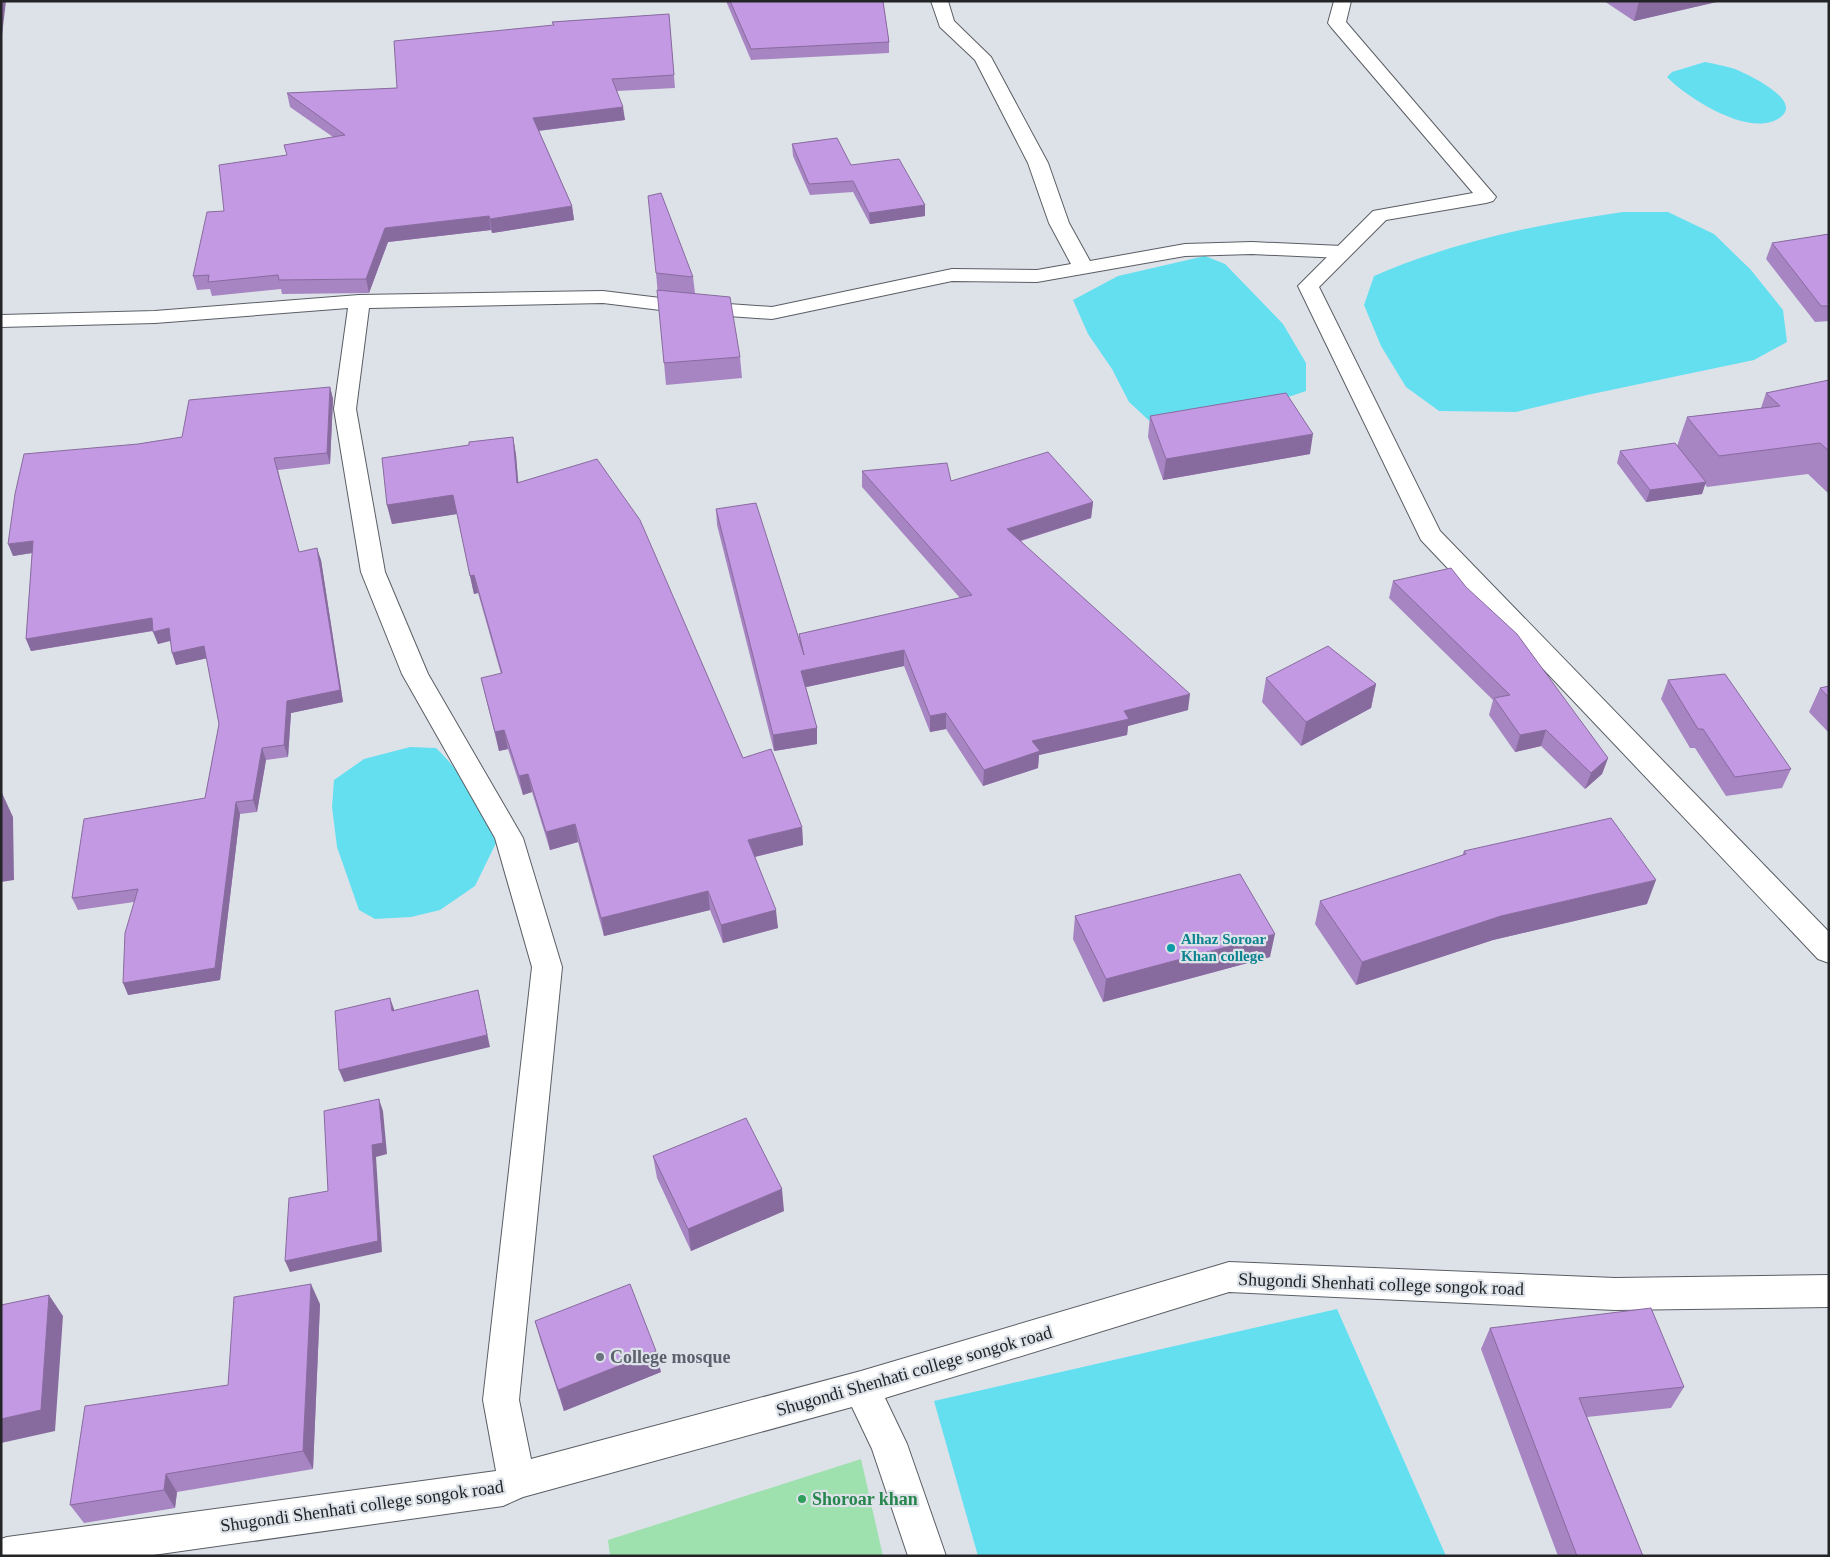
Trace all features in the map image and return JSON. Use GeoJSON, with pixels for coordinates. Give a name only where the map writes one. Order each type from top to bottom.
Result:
{"type":"FeatureCollection","features":[{"type":"Feature","properties":{"kind":"street"},"geometry":{"type":"LineString","coordinates":[[938,1],[946,23],[982,57],[1038,163],[1059,223],[1084,268]]}},
{"type":"Feature","properties":{"kind":"street"},"geometry":{"type":"LineString","coordinates":[[1343,1],[1337,23],[1486,197],[1380,215],[1308,286],[1430,535],[1829,951]]}},
{"type":"Feature","properties":{"kind":"street"},"geometry":{"type":"LineString","coordinates":[[1,321],[155,317],[360,301],[603,296],[685,307],[772,313],[952,275],[1037,276],[1185,250],[1252,248],[1342,252]]}},
{"type":"Feature","properties":{"kind":"street"},"geometry":{"type":"LineString","coordinates":[[360,301],[345,410],[373,572],[415,674],[509,838],[547,967],[501,1400],[517,1481]]}},
{"type":"Feature","properties":{"kind":"street","name":"Shugondi Shenhati college songok road"},"geometry":{"type":"LineString","coordinates":[[7,1556],[503,1488],[517,1481],[861,1388],[1229,1278],[1615,1294],[1829,1291]]}},
{"type":"Feature","properties":{"kind":"street"},"geometry":{"type":"LineString","coordinates":[[861,1388],[889,1444],[927,1556]]}},
{"type":"Feature","properties":{"kind":"green space","name":"Shoroar khan"},"geometry":{"type":"Polygon","coordinates":[[[861,1459],[883,1556],[610,1556],[608,1540],[861,1459]]]}},
{"type":"Feature","properties":{"kind":"water"},"geometry":{"type":"Polygon","coordinates":[[[1705,62],[1735,69],[1770,88],[1784,102],[1786,109],[1782,116],[1770,122],[1755,123],[1739,120],[1705,105],[1667,77],[1672,72],[1705,62]]]}},
{"type":"Feature","properties":{"kind":"water"},"geometry":{"type":"Polygon","coordinates":[[[1623,212],[1668,212],[1714,234],[1751,270],[1783,310],[1787,342],[1754,360],[1516,412],[1439,411],[1406,387],[1381,346],[1364,305],[1374,276],[1434,253],[1496,236],[1559,222],[1623,212]]]}},
{"type":"Feature","properties":{"kind":"water"},"geometry":{"type":"Polygon","coordinates":[[[1205,256],[1225,264],[1283,324],[1306,363],[1306,391],[1262,406],[1156,427],[1129,402],[1112,369],[1088,334],[1073,300],[1118,276],[1205,256]]]}},
{"type":"Feature","properties":{"kind":"water"},"geometry":{"type":"Polygon","coordinates":[[[410,747],[436,748],[447,759],[471,792],[496,843],[475,886],[440,910],[411,917],[375,919],[359,910],[337,847],[332,807],[334,780],[364,759],[410,747]]]}},
{"type":"Feature","properties":{"kind":"water"},"geometry":{"type":"Polygon","coordinates":[[[1337,1309],[1446,1556],[978,1556],[934,1401],[1337,1309]]]}},
{"type":"Feature","properties":{"kind":"building"},"geometry":{"type":"Polygon","coordinates":[[[730,1],[883,1],[889,42],[751,49],[730,1]]]}},
{"type":"Feature","properties":{"kind":"building"},"geometry":{"type":"Polygon","coordinates":[[[669,14],[674,75],[612,79],[623,107],[533,118],[572,206],[490,219],[489,216],[385,228],[366,279],[279,280],[278,275],[208,282],[209,275],[193,276],[207,212],[224,211],[219,165],[287,155],[284,145],[345,135],[287,93],[397,88],[394,41],[554,25],[552,22],[669,14]]]}},
{"type":"Feature","properties":{"kind":"building"},"geometry":{"type":"Polygon","coordinates":[[[837,138],[851,165],[899,159],[925,205],[869,213],[853,181],[809,184],[792,144],[837,138]]]}},
{"type":"Feature","properties":{"kind":"building"},"geometry":{"type":"Polygon","coordinates":[[[661,193],[693,277],[656,273],[648,196],[661,193]]]}},
{"type":"Feature","properties":{"kind":"building"},"geometry":{"type":"Polygon","coordinates":[[[1829,234],[1829,306],[1821,306],[1772,243],[1829,234]]]}},
{"type":"Feature","properties":{"kind":"building"},"geometry":{"type":"Polygon","coordinates":[[[657,290],[730,297],[740,357],[664,363],[657,290]]]}},
{"type":"Feature","properties":{"kind":"building"},"geometry":{"type":"Polygon","coordinates":[[[1829,380],[1829,451],[1820,443],[1719,456],[1687,417],[1780,406],[1766,393],[1829,380]]]}},
{"type":"Feature","properties":{"kind":"building"},"geometry":{"type":"Polygon","coordinates":[[[330,387],[327,453],[274,458],[299,552],[317,548],[340,690],[287,701],[284,745],[262,748],[253,800],[236,802],[215,968],[123,983],[125,933],[138,889],[72,898],[84,819],[205,798],[219,724],[204,646],[172,653],[169,628],[153,632],[152,618],[26,639],[33,541],[8,544],[15,494],[24,454],[138,444],[182,437],[189,400],[330,387]]]}},
{"type":"Feature","properties":{"kind":"building"},"geometry":{"type":"Polygon","coordinates":[[[1286,393],[1313,434],[1166,459],[1150,416],[1286,393]]]}},
{"type":"Feature","properties":{"kind":"building"},"geometry":{"type":"Polygon","coordinates":[[[513,437],[517,483],[597,459],[640,520],[743,758],[771,749],[802,827],[748,840],[776,910],[721,925],[708,891],[601,918],[575,824],[546,832],[528,774],[519,776],[504,730],[495,732],[481,678],[502,673],[474,575],[470,576],[453,495],[387,505],[382,458],[469,445],[469,442],[513,437]]]}},
{"type":"Feature","properties":{"kind":"building"},"geometry":{"type":"Polygon","coordinates":[[[1675,443],[1706,482],[1650,490],[1620,451],[1675,443]]]}},
{"type":"Feature","properties":{"kind":"building"},"geometry":{"type":"Polygon","coordinates":[[[1048,452],[1093,502],[1007,529],[1190,694],[1124,711],[1129,719],[1032,741],[1040,751],[984,770],[946,713],[930,716],[904,650],[801,671],[817,728],[773,735],[716,509],[756,503],[804,655],[799,634],[972,595],[862,471],[947,463],[951,481],[1048,452]]]}},
{"type":"Feature","properties":{"kind":"building"},"geometry":{"type":"Polygon","coordinates":[[[1451,568],[1466,587],[1517,634],[1608,758],[1591,773],[1546,730],[1520,735],[1494,698],[1510,695],[1393,581],[1451,568]]]}},
{"type":"Feature","properties":{"kind":"building"},"geometry":{"type":"Polygon","coordinates":[[[1328,646],[1376,684],[1306,722],[1266,678],[1328,646]]]}},
{"type":"Feature","properties":{"kind":"building"},"geometry":{"type":"Polygon","coordinates":[[[1725,674],[1791,769],[1735,777],[1703,729],[1698,729],[1668,680],[1725,674]]]}},
{"type":"Feature","properties":{"kind":"building"},"geometry":{"type":"Polygon","coordinates":[[[1829,686],[1829,698],[1820,688],[1829,686]]]}},
{"type":"Feature","properties":{"kind":"building"},"geometry":{"type":"Polygon","coordinates":[[[1,793],[2,793],[1,856],[1,793]]]}},
{"type":"Feature","properties":{"kind":"building"},"geometry":{"type":"Polygon","coordinates":[[[1611,818],[1656,880],[1501,916],[1362,962],[1320,901],[1466,854],[1464,851],[1611,818]]]}},
{"type":"Feature","properties":{"kind":"building","name":"Alhaz Soroar Khan college"},"geometry":{"type":"Polygon","coordinates":[[[1240,874],[1275,934],[1106,979],[1075,916],[1240,874]]]}},
{"type":"Feature","properties":{"kind":"building"},"geometry":{"type":"Polygon","coordinates":[[[478,990],[487,1035],[339,1070],[335,1011],[390,998],[392,1011],[478,990]]]}},
{"type":"Feature","properties":{"kind":"building"},"geometry":{"type":"Polygon","coordinates":[[[379,1099],[383,1143],[372,1145],[378,1241],[285,1261],[289,1198],[328,1191],[324,1111],[379,1099]]]}},
{"type":"Feature","properties":{"kind":"building"},"geometry":{"type":"Polygon","coordinates":[[[746,1118],[782,1189],[688,1229],[653,1156],[746,1118]]]}},
{"type":"Feature","properties":{"kind":"building"},"geometry":{"type":"Polygon","coordinates":[[[311,1284],[303,1451],[166,1474],[164,1490],[70,1505],[85,1406],[228,1385],[234,1297],[311,1284]]]}},
{"type":"Feature","properties":{"kind":"building","name":"College mosque"},"geometry":{"type":"Polygon","coordinates":[[[630,1284],[656,1351],[558,1390],[535,1321],[630,1284]]]}},
{"type":"Feature","properties":{"kind":"building"},"geometry":{"type":"Polygon","coordinates":[[[49,1295],[41,1410],[1,1419],[1,1305],[49,1295]]]}},
{"type":"Feature","properties":{"kind":"building"},"geometry":{"type":"Polygon","coordinates":[[[1651,1308],[1684,1387],[1579,1398],[1643,1556],[1577,1556],[1490,1328],[1651,1308]]]}},
{"type":"Feature","properties":{"kind":"place","name":"Alhaz Soroar Khan college"},"geometry":{"type":"Point","coordinates":[1171,948]}},
{"type":"Feature","properties":{"kind":"place","name":"College mosque"},"geometry":{"type":"Point","coordinates":[600,1357]}},
{"type":"Feature","properties":{"kind":"place","name":"Shoroar khan"},"geometry":{"type":"Point","coordinates":[802,1499]}}]}
